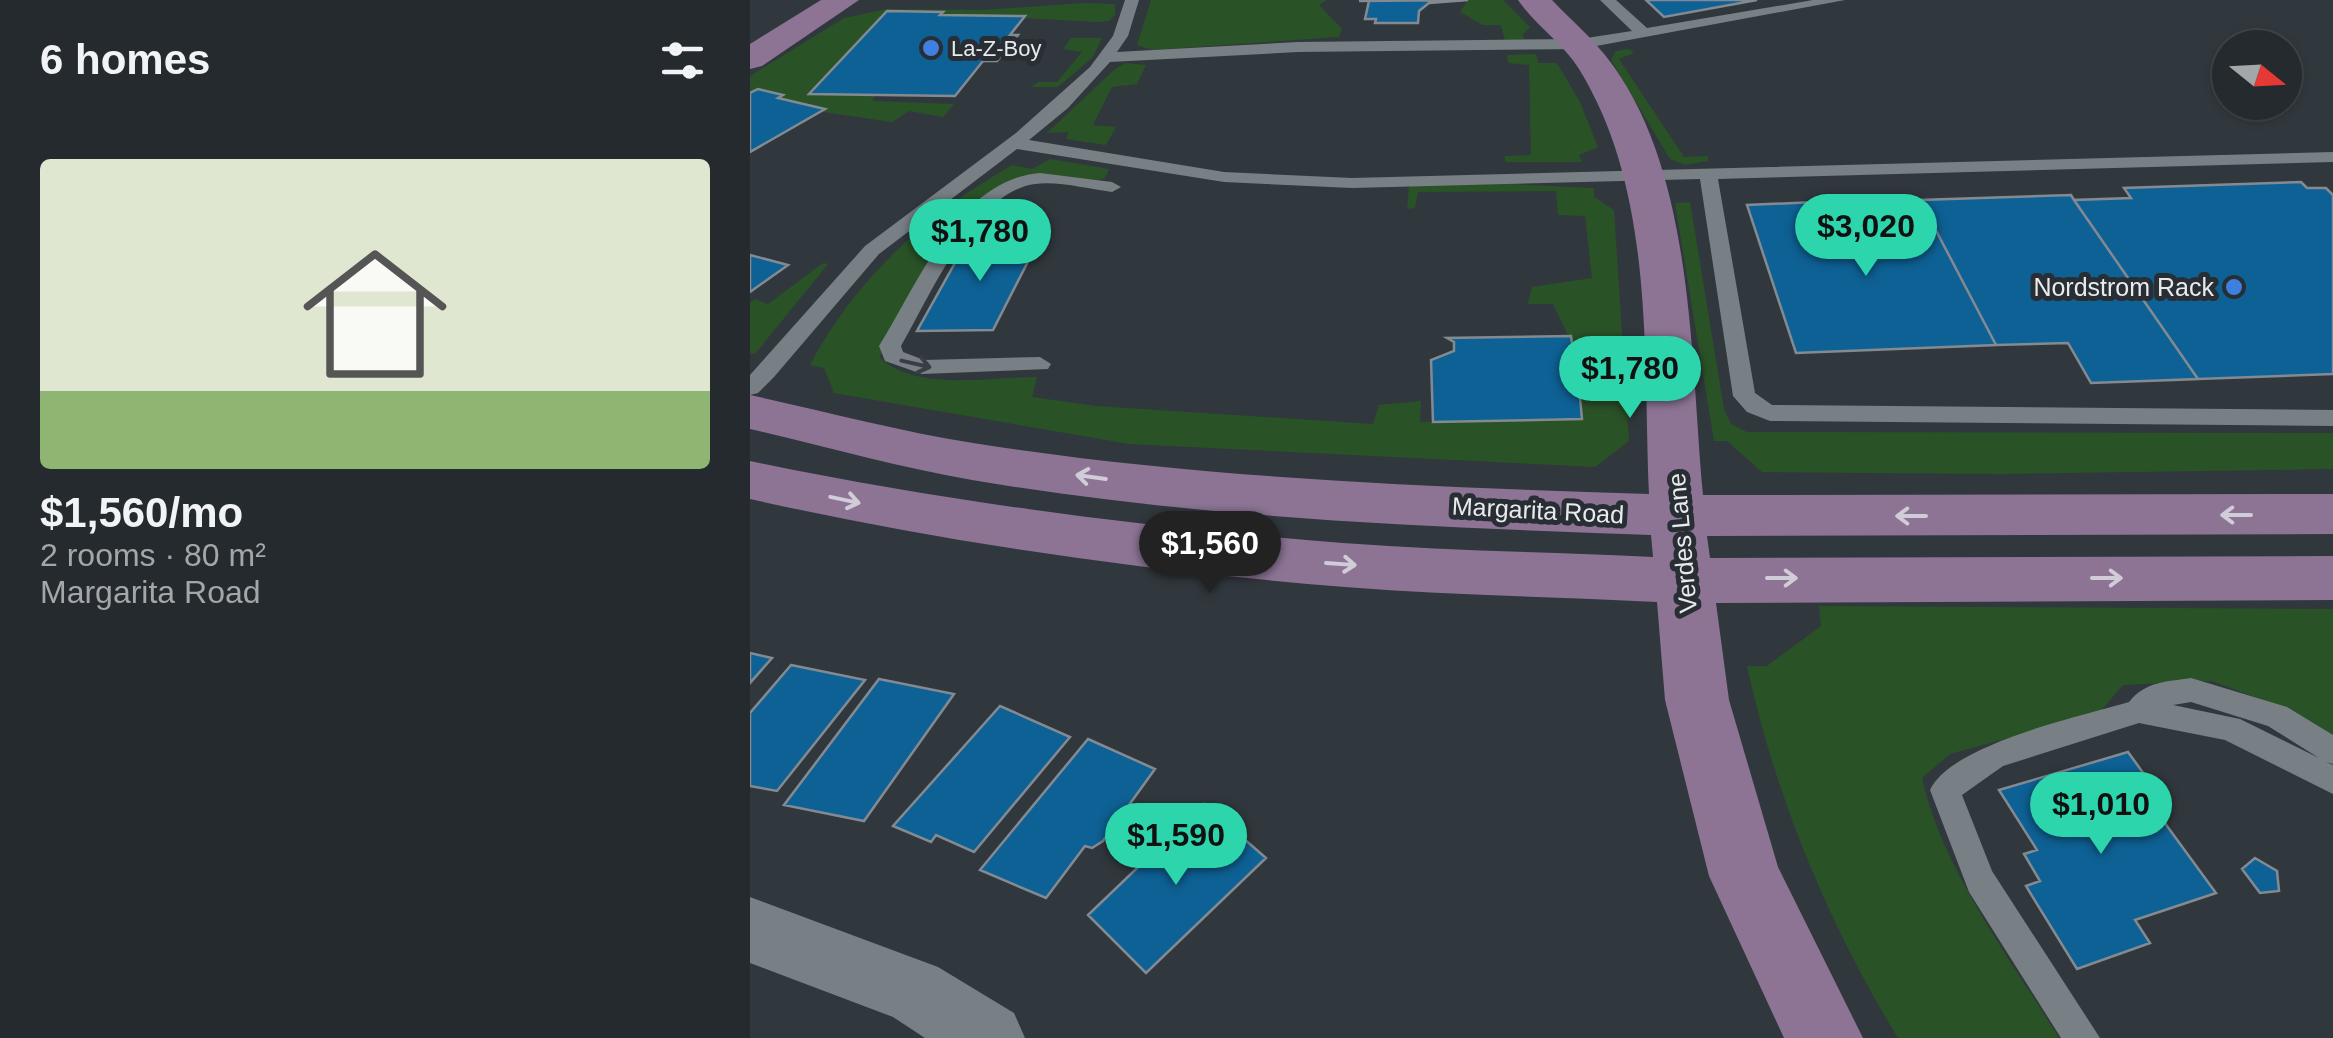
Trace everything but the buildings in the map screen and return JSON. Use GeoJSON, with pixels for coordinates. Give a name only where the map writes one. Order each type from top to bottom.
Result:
{"type":"FeatureCollection","features":[{"type":"Feature","properties":{"kind":"main road"},"geometry":{"type":"LineString","coordinates":[[750,32],[804,0]]}},
{"type":"Feature","properties":{"kind":"main road"},"geometry":{"type":"LineString","coordinates":[[750,59],[843,0]]}},
{"type":"Feature","properties":{"kind":"main road","name":"Verdes Lane"},"geometry":{"type":"LineString","coordinates":[[1534,0],[1580,44],[1623,117],[1645,177],[1662,289],[1678,515],[1697,700],[1745,876],[1824,1038]]}},
{"type":"Feature","properties":{"kind":"main road","name":"Margarita Road"},"geometry":{"type":"LineString","coordinates":[[750,412],[971,461],[1125,482],[1274,496],[1678,515],[2333,514]]}},
{"type":"Feature","properties":{"kind":"main road"},"geometry":{"type":"LineString","coordinates":[[750,480],[885,509],[1024,531],[1345,565],[1684,582],[2333,578]]}},
{"type":"Feature","properties":{"kind":"street"},"geometry":{"type":"LineString","coordinates":[[750,930],[914,991],[989,1038]]}},
{"type":"Feature","properties":{"kind":"lane"},"geometry":{"type":"LineString","coordinates":[[750,388],[873,249],[1015,143],[1109,56],[1130,15],[1132,0]]}},
{"type":"Feature","properties":{"kind":"lane"},"geometry":{"type":"LineString","coordinates":[[1607,0],[1644,34]]}},
{"type":"Feature","properties":{"kind":"lane"},"geometry":{"type":"LineString","coordinates":[[1109,56],[1298,47],[1580,44],[1838,0]]}},
{"type":"Feature","properties":{"kind":"lane"},"geometry":{"type":"LineString","coordinates":[[1015,143],[1268,181],[1645,177],[2333,157]]}},
{"type":"Feature","properties":{"kind":"lane"},"geometry":{"type":"LineString","coordinates":[[1708,175],[1744,396],[1755,408],[1770,413],[2333,418]]}},
{"type":"Feature","properties":{"kind":"lane"},"geometry":{"type":"LineString","coordinates":[[1040,364],[922,368],[893,356],[890,346],[967,218],[986,199],[1040,178],[1112,187]]}},
{"type":"Feature","properties":{"kind":"lane"},"geometry":{"type":"LineString","coordinates":[[2139,711],[2151,696],[2192,690],[2277,716],[2333,751]]}},
{"type":"Feature","properties":{"kind":"lane"},"geometry":{"type":"LineString","coordinates":[[2082,1038],[1980,881],[1946,790],[1994,756],[2139,711],[2230,728],[2333,780]]}},
{"type":"Feature","properties":{"kind":"green space"},"geometry":{"type":"Polygon","coordinates":[[[1151,0],[1327,0],[1319,5],[1342,29],[1339,37],[1153,50],[1137,45],[1151,0]]]}},
{"type":"Feature","properties":{"kind":"green space"},"geometry":{"type":"Polygon","coordinates":[[[1468,0],[1503,0],[1530,27],[1522,35],[1525,40],[1505,41],[1501,25],[1483,25],[1460,12],[1468,0]]]}},
{"type":"Feature","properties":{"kind":"green space"},"geometry":{"type":"Polygon","coordinates":[[[1115,4],[1115,15],[1109,21],[1099,22],[887,11],[810,93],[876,95],[872,101],[954,104],[943,117],[909,111],[892,122],[823,112],[824,108],[778,98],[782,94],[758,89],[750,93],[750,76],[844,18],[887,9],[982,10],[1115,4]]]}},
{"type":"Feature","properties":{"kind":"green space"},"geometry":{"type":"Polygon","coordinates":[[[1071,38],[1102,38],[1093,57],[1058,87],[1031,87],[1038,82],[1057,82],[1082,52],[1063,49],[1071,38]]]}},
{"type":"Feature","properties":{"kind":"green space"},"geometry":{"type":"Polygon","coordinates":[[[1629,49],[1634,53],[1619,59],[1684,157],[1708,156],[1708,161],[1685,165],[1670,159],[1611,60],[1616,51],[1629,49]]]}},
{"type":"Feature","properties":{"kind":"green space"},"geometry":{"type":"Polygon","coordinates":[[[1536,54],[1538,63],[1557,63],[1580,102],[1598,147],[1579,155],[1582,162],[1505,162],[1505,156],[1531,155],[1529,65],[1508,63],[1507,55],[1536,54]]]}},
{"type":"Feature","properties":{"kind":"green space"},"geometry":{"type":"Polygon","coordinates":[[[1126,63],[1146,65],[1137,84],[1112,87],[1093,125],[1116,127],[1106,145],[1066,139],[1069,132],[1047,133],[1115,69],[1126,63]]]}},
{"type":"Feature","properties":{"kind":"green space"},"geometry":{"type":"Polygon","coordinates":[[[1050,159],[1109,169],[1105,178],[1099,180],[1035,175],[977,203],[953,223],[884,340],[880,358],[896,369],[934,379],[1037,377],[1032,397],[1096,406],[1373,424],[1379,405],[1421,401],[1420,422],[1581,419],[1579,387],[1601,386],[1598,344],[1572,344],[1553,304],[1528,304],[1532,287],[1592,278],[1585,216],[1558,215],[1556,191],[1418,192],[1415,208],[1407,209],[1409,186],[1509,184],[1594,188],[1594,197],[1614,210],[1629,441],[1595,467],[1129,444],[834,393],[824,368],[810,365],[849,304],[896,251],[951,204],[1012,165],[1032,169],[1050,159]]]}},
{"type":"Feature","properties":{"kind":"green space"},"geometry":{"type":"Polygon","coordinates":[[[1690,202],[1724,409],[1731,424],[1747,432],[2333,433],[2333,469],[2002,474],[1762,472],[1727,441],[1714,441],[1675,203],[1690,202]]]}},
{"type":"Feature","properties":{"kind":"green space"},"geometry":{"type":"Polygon","coordinates":[[[823,263],[828,264],[755,354],[750,353],[750,303],[755,299],[768,304],[823,263]]]}},
{"type":"Feature","properties":{"kind":"green space"},"geometry":{"type":"Polygon","coordinates":[[[1819,606],[2333,609],[2333,737],[2284,708],[2212,681],[2123,685],[2099,713],[1950,754],[1922,778],[1931,812],[1961,879],[2059,1038],[1898,1038],[1849,950],[1807,858],[1773,763],[1747,666],[1767,666],[1821,626],[1819,606]]]}},
{"type":"Feature","properties":{"kind":"place","name":"La-Z-Boy"},"geometry":{"type":"Point","coordinates":[931,48]}},
{"type":"Feature","properties":{"kind":"place","name":"Nordstrom Rack"},"geometry":{"type":"Point","coordinates":[2234,287]}}]}
